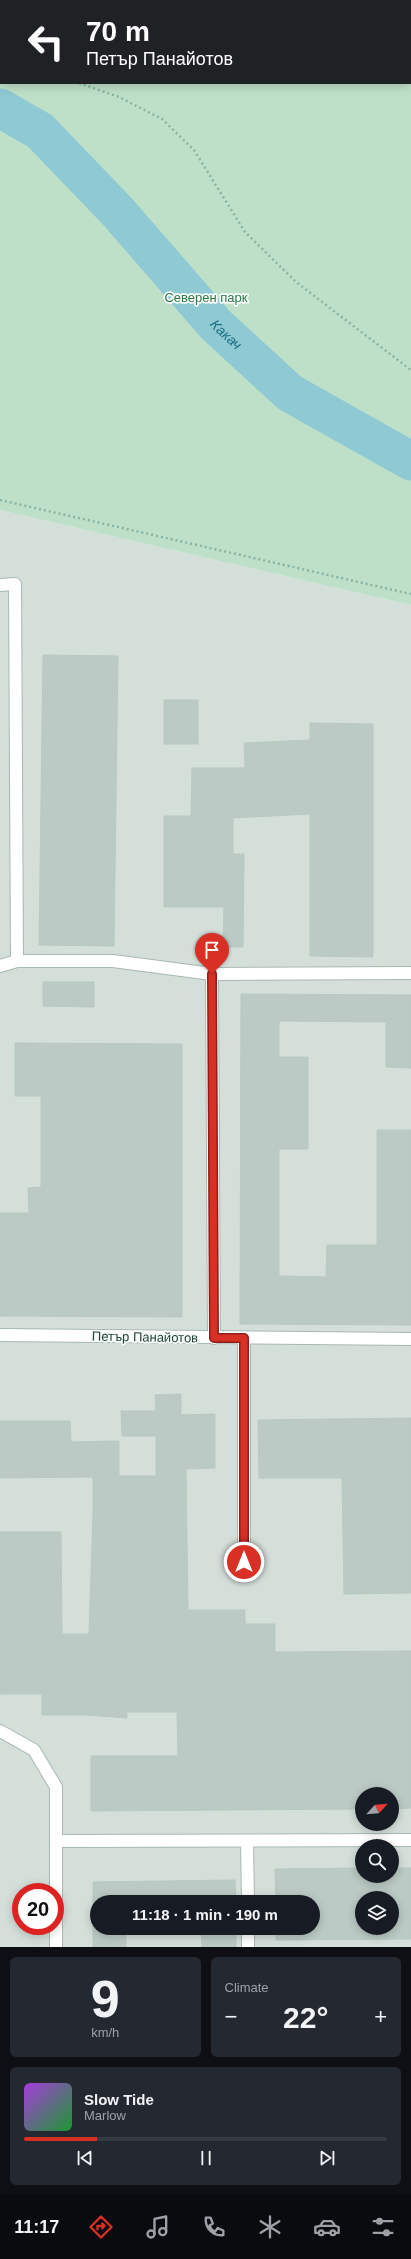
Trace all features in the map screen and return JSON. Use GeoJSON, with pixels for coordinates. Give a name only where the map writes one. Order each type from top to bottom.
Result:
{"type":"FeatureCollection","features":[{"type":"Feature","properties":{"kind":"street"},"geometry":{"type":"LineString","coordinates":[[0,584],[15,584],[17,961]]}},
{"type":"Feature","properties":{"kind":"street"},"geometry":{"type":"LineString","coordinates":[[0,966],[17,961],[113,961],[212,974],[411,973]]}},
{"type":"Feature","properties":{"kind":"street"},"geometry":{"type":"LineString","coordinates":[[212,974],[214,1338]]}},
{"type":"Feature","properties":{"kind":"street","name":"Петър Панайотов"},"geometry":{"type":"LineString","coordinates":[[0,1335],[411,1339]]}},
{"type":"Feature","properties":{"kind":"street"},"geometry":{"type":"LineString","coordinates":[[244,1338],[244,1562]]}},
{"type":"Feature","properties":{"kind":"street"},"geometry":{"type":"LineString","coordinates":[[0,1731],[34,1750],[56,1787],[56,1947]]}},
{"type":"Feature","properties":{"kind":"street"},"geometry":{"type":"LineString","coordinates":[[56,1841],[411,1840]]}},
{"type":"Feature","properties":{"kind":"street"},"geometry":{"type":"LineString","coordinates":[[247,1841],[248,1895]]}},
{"type":"Feature","properties":{"kind":"street"},"geometry":{"type":"LineString","coordinates":[[248,1935],[248,1947]]}},
{"type":"Feature","properties":{"kind":"path"},"geometry":{"type":"LineString","coordinates":[[82,84],[119,97],[162,119],[194,150],[245,232],[296,282],[411,370]]}},
{"type":"Feature","properties":{"kind":"path"},"geometry":{"type":"LineString","coordinates":[[0,500],[411,594]]}},
{"type":"Feature","properties":{"kind":"shaded area"},"geometry":{"type":"Polygon","coordinates":[[[0,510],[411,605],[411,1947],[0,1947],[0,510]]]}},
{"type":"Feature","properties":{"kind":"green space","name":"Северен парк"},"geometry":{"type":"Polygon","coordinates":[[[0,84],[411,84],[411,605],[0,510],[0,84]]]}},
{"type":"Feature","properties":{"kind":"building"},"geometry":{"type":"Polygon","coordinates":[[[43,655],[118,656],[114,946],[39,945],[43,655]]]}},
{"type":"Feature","properties":{"kind":"building"},"geometry":{"type":"Polygon","coordinates":[[[164,700],[198,700],[198,744],[164,744],[164,700]]]}},
{"type":"Feature","properties":{"kind":"building"},"geometry":{"type":"Polygon","coordinates":[[[310,723],[373,724],[373,957],[310,956],[310,814],[233,818],[233,854],[244,854],[243,947],[223,947],[224,907],[164,907],[164,816],[191,816],[192,768],[245,768],[244,743],[310,740],[310,723]]]}},
{"type":"Feature","properties":{"kind":"building"},"geometry":{"type":"Polygon","coordinates":[[[43,982],[94,982],[94,1007],[43,1006],[43,982]]]}},
{"type":"Feature","properties":{"kind":"building"},"geometry":{"type":"Polygon","coordinates":[[[241,994],[411,995],[411,1068],[386,1067],[386,1022],[279,1021],[279,1057],[308,1057],[308,1149],[279,1149],[279,1276],[326,1277],[327,1245],[377,1245],[377,1130],[411,1130],[411,1325],[240,1324],[241,994]]]}},
{"type":"Feature","properties":{"kind":"building"},"geometry":{"type":"Polygon","coordinates":[[[15,1043],[182,1044],[182,1317],[0,1316],[0,1213],[29,1213],[28,1188],[41,1187],[41,1096],[15,1096],[15,1043]]]}},
{"type":"Feature","properties":{"kind":"building"},"geometry":{"type":"Polygon","coordinates":[[[181,1394],[181,1415],[215,1414],[215,1468],[186,1469],[188,1610],[245,1610],[245,1624],[275,1624],[275,1652],[411,1651],[411,1808],[399,1809],[399,1787],[355,1787],[355,1809],[91,1811],[91,1756],[178,1756],[177,1712],[127,1712],[127,1718],[86,1715],[42,1715],[42,1694],[0,1694],[0,1532],[61,1532],[62,1634],[89,1634],[93,1477],[0,1478],[0,1421],[70,1421],[71,1442],[119,1441],[119,1476],[156,1476],[156,1436],[122,1436],[121,1411],[156,1411],[155,1395],[181,1394]]]}},
{"type":"Feature","properties":{"kind":"building"},"geometry":{"type":"Polygon","coordinates":[[[411,1418],[411,1593],[344,1594],[342,1478],[259,1478],[258,1420],[411,1418]]]}},
{"type":"Feature","properties":{"kind":"building"},"geometry":{"type":"Polygon","coordinates":[[[355,1868],[355,1883],[399,1883],[399,1868],[411,1868],[411,1939],[276,1940],[276,1935],[320,1935],[320,1895],[276,1895],[275,1869],[355,1868]]]}},
{"type":"Feature","properties":{"kind":"building"},"geometry":{"type":"Polygon","coordinates":[[[235,1880],[236,1895],[93,1895],[93,1882],[235,1880]]]}},
{"type":"Feature","properties":{"kind":"building"},"geometry":{"type":"Polygon","coordinates":[[[93,1935],[126,1935],[126,1947],[93,1947],[93,1935]]]}},
{"type":"Feature","properties":{"kind":"building"},"geometry":{"type":"Polygon","coordinates":[[[201,1935],[236,1935],[236,1947],[202,1947],[201,1935]]]}},
{"type":"Feature","properties":{"kind":"waterway","name":"Какач"},"geometry":{"type":"LineString","coordinates":[[0,108],[40,131],[117,211],[216,325],[290,393],[411,461]]}},
{"type":"Feature","properties":{"kind":"route"},"geometry":{"type":"LineString","coordinates":[[212,974],[214,1338],[244,1338],[244,1562]]}}]}
